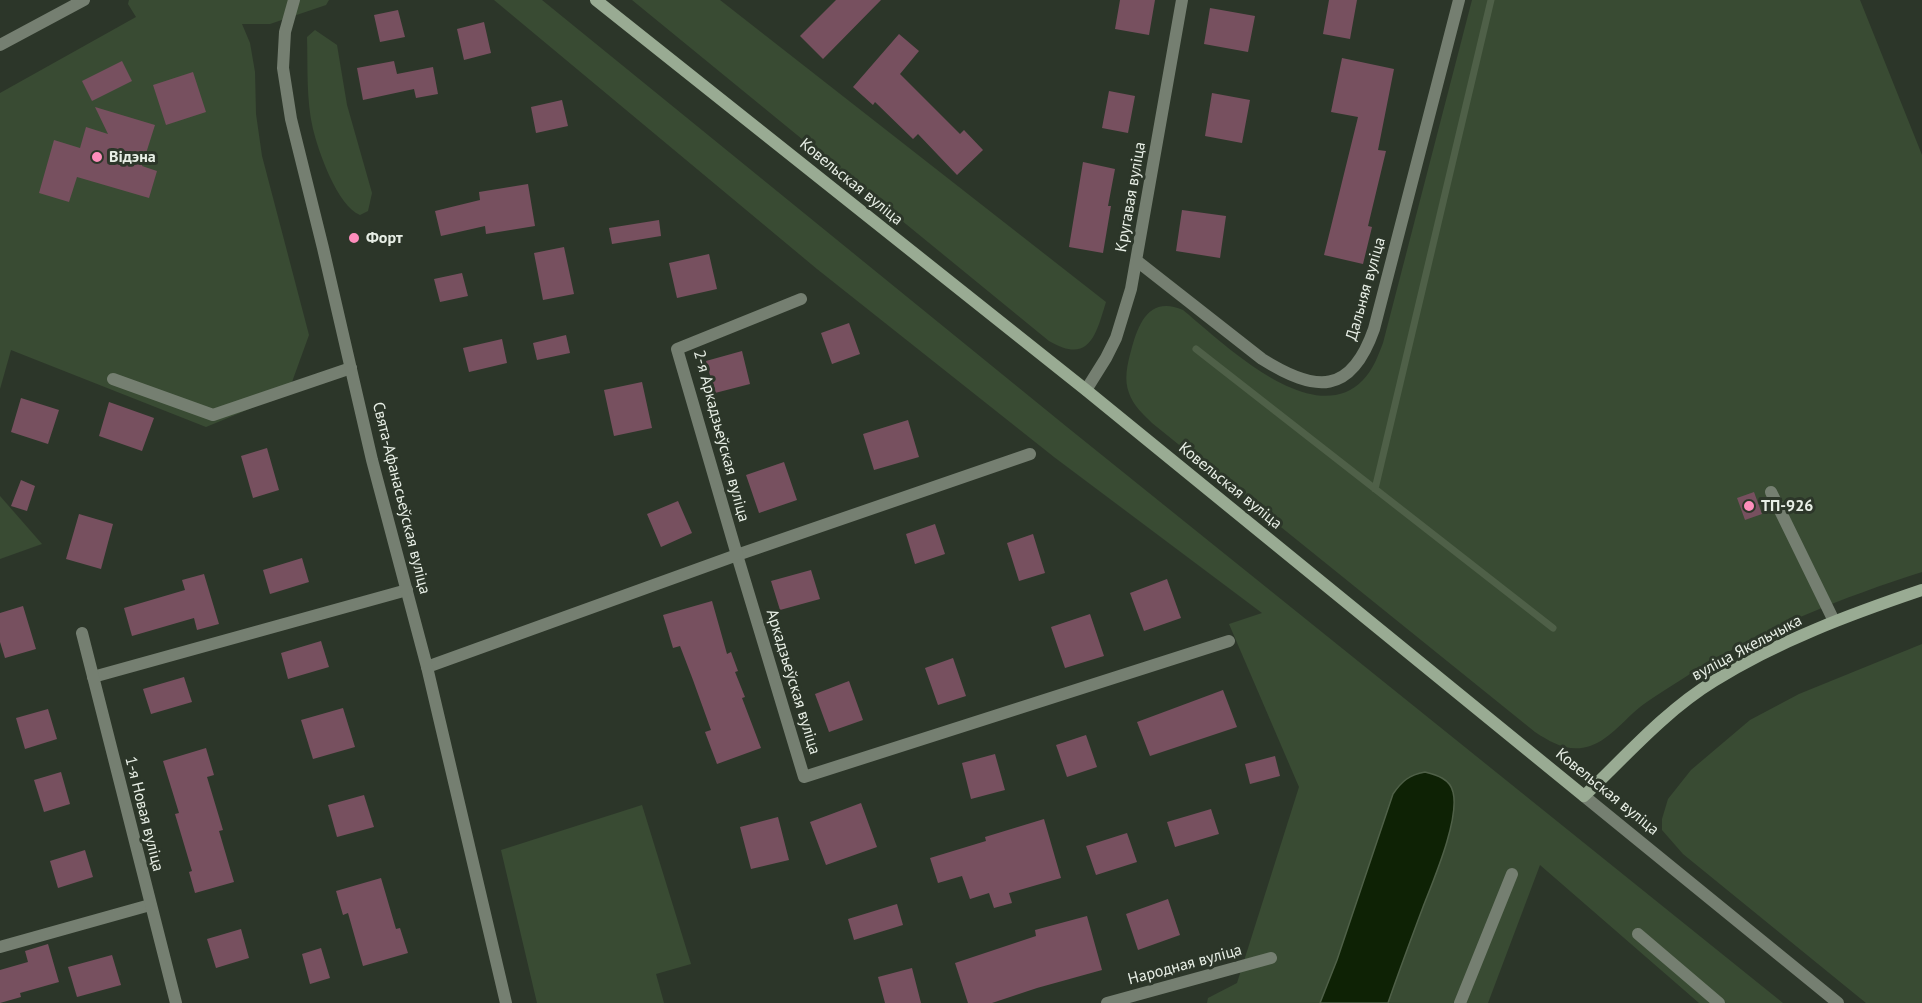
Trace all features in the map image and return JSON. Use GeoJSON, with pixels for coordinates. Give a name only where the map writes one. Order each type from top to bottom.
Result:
{"type":"FeatureCollection","features":[{"type":"Feature","properties":{"kind":"main road","name":"Ковельская вуліца"},"geometry":{"type":"LineString","coordinates":[[596,0],[1086,390],[1584,796]]}},
{"type":"Feature","properties":{"kind":"main road","name":"вуліца Якельчыка"},"geometry":{"type":"LineString","coordinates":[[1584,796],[1672,712],[1713,681],[1834,621],[1922,590]]}},
{"type":"Feature","properties":{"kind":"street"},"geometry":{"type":"LineString","coordinates":[[0,45],[84,0]]}},
{"type":"Feature","properties":{"kind":"street","name":"Свята-Афанасьеўская вуліца"},"geometry":{"type":"LineString","coordinates":[[294,0],[285,32],[283,68],[291,119],[372,460],[427,667],[506,1003]]}},
{"type":"Feature","properties":{"kind":"street","name":"Кругавая вуліца"},"geometry":{"type":"LineString","coordinates":[[1086,390],[1116,338],[1131,289],[1182,0]]}},
{"type":"Feature","properties":{"kind":"street","name":"Дальняя вуліца"},"geometry":{"type":"LineString","coordinates":[[1137,261],[1262,359],[1280,370],[1299,378],[1318,382],[1336,380],[1350,373],[1360,361],[1374,329],[1459,0]]}},
{"type":"Feature","properties":{"kind":"street","name":"2-я Аркадзьеўская вуліца"},"geometry":{"type":"LineString","coordinates":[[737,555],[677,349],[801,299]]}},
{"type":"Feature","properties":{"kind":"street"},"geometry":{"type":"LineString","coordinates":[[113,379],[213,415],[351,368]]}},
{"type":"Feature","properties":{"kind":"street"},"geometry":{"type":"LineString","coordinates":[[427,667],[737,555],[1030,454]]}},
{"type":"Feature","properties":{"kind":"street"},"geometry":{"type":"LineString","coordinates":[[1771,492],[1834,621]]}},
{"type":"Feature","properties":{"kind":"street","name":"Аркадзьеўская вуліца"},"geometry":{"type":"LineString","coordinates":[[737,555],[804,777],[1229,641]]}},
{"type":"Feature","properties":{"kind":"street"},"geometry":{"type":"LineString","coordinates":[[93,677],[407,590]]}},
{"type":"Feature","properties":{"kind":"street","name":"1-я Новая вуліца"},"geometry":{"type":"LineString","coordinates":[[82,633],[176,1003]]}},
{"type":"Feature","properties":{"kind":"street","name":"Ковельская вуліца"},"geometry":{"type":"LineString","coordinates":[[1584,796],[1838,1003]]}},
{"type":"Feature","properties":{"kind":"street"},"geometry":{"type":"LineString","coordinates":[[1460,1003],[1512,874]]}},
{"type":"Feature","properties":{"kind":"street"},"geometry":{"type":"LineString","coordinates":[[0,948],[150,905]]}},
{"type":"Feature","properties":{"kind":"street"},"geometry":{"type":"LineString","coordinates":[[1638,934],[1719,1003]]}},
{"type":"Feature","properties":{"kind":"street","name":"Народная вуліца"},"geometry":{"type":"LineString","coordinates":[[1107,1003],[1271,958]]}},
{"type":"Feature","properties":{"kind":"shaded area"},"geometry":{"type":"Polygon","coordinates":[[[129,0],[329,0],[326,5],[270,24],[242,24],[250,43],[255,72],[256,114],[262,156],[309,335],[288,393],[206,427],[11,350],[0,389],[0,93],[136,17],[128,4],[129,0]]]}},
{"type":"Feature","properties":{"kind":"shaded area"},"geometry":{"type":"Polygon","coordinates":[[[494,0],[542,0],[1067,427],[1783,1003],[1699,1003],[1540,865],[1488,1003],[1207,1003],[1208,998],[1237,983],[1299,787],[1229,624],[1262,613],[1054,457],[817,269],[494,0]]]}},
{"type":"Feature","properties":{"kind":"shaded area"},"geometry":{"type":"Polygon","coordinates":[[[632,0],[720,0],[1106,302],[1099,325],[1089,342],[1082,348],[1074,350],[1063,348],[1049,341],[632,0]]]}},
{"type":"Feature","properties":{"kind":"shaded area"},"geometry":{"type":"Polygon","coordinates":[[[1472,0],[1860,0],[1922,155],[1922,572],[1804,615],[1720,656],[1637,709],[1598,743],[1582,748],[1561,746],[1535,732],[1152,423],[1133,401],[1127,383],[1128,362],[1137,331],[1153,309],[1162,306],[1183,310],[1244,360],[1294,389],[1319,395],[1343,393],[1367,376],[1383,343],[1472,0]]]}},
{"type":"Feature","properties":{"kind":"shaded area"},"geometry":{"type":"Polygon","coordinates":[[[315,30],[337,45],[347,105],[372,193],[368,211],[360,215],[344,201],[337,190],[324,164],[313,129],[308,95],[307,37],[315,30]]]}},
{"type":"Feature","properties":{"kind":"shaded area"},"geometry":{"type":"Polygon","coordinates":[[[0,496],[42,544],[0,559],[0,496]]]}},
{"type":"Feature","properties":{"kind":"shaded area"},"geometry":{"type":"Polygon","coordinates":[[[1922,644],[1922,1003],[1866,1003],[1683,854],[1662,830],[1662,819],[1668,799],[1691,770],[1750,720],[1799,694],[1922,644]]]}},
{"type":"Feature","properties":{"kind":"shaded area"},"geometry":{"type":"Polygon","coordinates":[[[1425,772],[1442,778],[1449,784],[1453,792],[1453,818],[1439,866],[1388,1003],[1320,1003],[1337,960],[1393,794],[1406,779],[1425,772]]]}},
{"type":"Feature","properties":{"kind":"shaded area"},"geometry":{"type":"Polygon","coordinates":[[[642,805],[691,964],[656,974],[664,1003],[537,1003],[501,850],[642,805]]]}},
{"type":"Feature","properties":{"kind":"building"},"geometry":{"type":"Polygon","coordinates":[[[836,0],[881,0],[823,59],[800,36],[836,0]]]}},
{"type":"Feature","properties":{"kind":"building"},"geometry":{"type":"Polygon","coordinates":[[[1120,0],[1155,0],[1149,35],[1115,29],[1120,0]]]}},
{"type":"Feature","properties":{"kind":"building"},"geometry":{"type":"Polygon","coordinates":[[[1329,0],[1357,0],[1350,39],[1323,34],[1329,0]]]}},
{"type":"Feature","properties":{"kind":"building"},"geometry":{"type":"Polygon","coordinates":[[[1210,8],[1255,16],[1248,52],[1204,44],[1210,8]]]}},
{"type":"Feature","properties":{"kind":"building"},"geometry":{"type":"Polygon","coordinates":[[[398,10],[405,37],[380,42],[374,15],[398,10]]]}},
{"type":"Feature","properties":{"kind":"building"},"geometry":{"type":"Polygon","coordinates":[[[484,22],[491,53],[464,60],[457,29],[484,22]]]}},
{"type":"Feature","properties":{"kind":"building"},"geometry":{"type":"Polygon","coordinates":[[[899,34],[919,51],[900,74],[960,134],[964,130],[983,150],[957,175],[918,134],[913,139],[875,102],[873,105],[853,87],[899,34]]]}},
{"type":"Feature","properties":{"kind":"building"},"geometry":{"type":"Polygon","coordinates":[[[1342,58],[1394,69],[1378,150],[1386,151],[1368,226],[1372,227],[1363,264],[1324,255],[1358,117],[1331,112],[1342,58]]]}},
{"type":"Feature","properties":{"kind":"building"},"geometry":{"type":"Polygon","coordinates":[[[122,61],[132,81],[92,101],[82,81],[122,61]]]}},
{"type":"Feature","properties":{"kind":"building"},"geometry":{"type":"Polygon","coordinates":[[[394,61],[397,74],[433,67],[438,94],[416,98],[414,89],[363,100],[357,68],[394,61]]]}},
{"type":"Feature","properties":{"kind":"building"},"geometry":{"type":"Polygon","coordinates":[[[193,72],[206,112],[166,125],[153,85],[193,72]]]}},
{"type":"Feature","properties":{"kind":"building"},"geometry":{"type":"Polygon","coordinates":[[[1109,91],[1135,96],[1128,133],[1102,128],[1109,91]]]}},
{"type":"Feature","properties":{"kind":"building"},"geometry":{"type":"Polygon","coordinates":[[[1212,93],[1250,100],[1242,143],[1205,136],[1212,93]]]}},
{"type":"Feature","properties":{"kind":"building"},"geometry":{"type":"Polygon","coordinates":[[[562,100],[568,126],[536,133],[531,107],[562,100]]]}},
{"type":"Feature","properties":{"kind":"building","name":"Відэна"},"geometry":{"type":"Polygon","coordinates":[[[95,107],[155,125],[142,166],[157,171],[149,198],[77,177],[69,202],[39,193],[54,140],[80,148],[86,127],[108,134],[95,107]]]}},
{"type":"Feature","properties":{"kind":"building"},"geometry":{"type":"Polygon","coordinates":[[[1083,162],[1115,169],[1103,253],[1069,247],[1083,162]]]}},
{"type":"Feature","properties":{"kind":"building"},"geometry":{"type":"Polygon","coordinates":[[[528,184],[535,226],[486,234],[485,226],[441,236],[435,211],[480,200],[479,192],[528,184]]]}},
{"type":"Feature","properties":{"kind":"building"},"geometry":{"type":"Polygon","coordinates":[[[1182,210],[1226,216],[1220,258],[1176,251],[1182,210]]]}},
{"type":"Feature","properties":{"kind":"building"},"geometry":{"type":"Polygon","coordinates":[[[659,220],[661,236],[612,244],[609,228],[659,220]]]}},
{"type":"Feature","properties":{"kind":"building"},"geometry":{"type":"Polygon","coordinates":[[[564,247],[574,294],[543,300],[534,253],[564,247]]]}},
{"type":"Feature","properties":{"kind":"building"},"geometry":{"type":"Polygon","coordinates":[[[709,254],[717,289],[677,298],[669,263],[709,254]]]}},
{"type":"Feature","properties":{"kind":"building"},"geometry":{"type":"Polygon","coordinates":[[[462,273],[468,296],[440,302],[434,279],[462,273]]]}},
{"type":"Feature","properties":{"kind":"building"},"geometry":{"type":"Polygon","coordinates":[[[849,323],[860,354],[832,364],[821,333],[849,323]]]}},
{"type":"Feature","properties":{"kind":"building"},"geometry":{"type":"Polygon","coordinates":[[[566,335],[570,353],[537,360],[533,343],[566,335]]]}},
{"type":"Feature","properties":{"kind":"building"},"geometry":{"type":"Polygon","coordinates":[[[502,339],[507,363],[469,372],[463,348],[502,339]]]}},
{"type":"Feature","properties":{"kind":"building"},"geometry":{"type":"Polygon","coordinates":[[[742,351],[750,384],[715,393],[706,361],[742,351]]]}},
{"type":"Feature","properties":{"kind":"building"},"geometry":{"type":"Polygon","coordinates":[[[642,382],[652,428],[614,436],[604,390],[642,382]]]}},
{"type":"Feature","properties":{"kind":"building"},"geometry":{"type":"Polygon","coordinates":[[[21,398],[59,410],[48,444],[11,432],[21,398]]]}},
{"type":"Feature","properties":{"kind":"building"},"geometry":{"type":"Polygon","coordinates":[[[109,402],[154,418],[142,451],[99,436],[109,402]]]}},
{"type":"Feature","properties":{"kind":"building"},"geometry":{"type":"Polygon","coordinates":[[[908,420],[919,457],[874,470],[863,434],[908,420]]]}},
{"type":"Feature","properties":{"kind":"building"},"geometry":{"type":"Polygon","coordinates":[[[267,448],[279,490],[253,498],[241,456],[267,448]]]}},
{"type":"Feature","properties":{"kind":"building"},"geometry":{"type":"Polygon","coordinates":[[[784,462],[797,500],[759,513],[746,475],[784,462]]]}},
{"type":"Feature","properties":{"kind":"building"},"geometry":{"type":"Polygon","coordinates":[[[21,480],[35,486],[27,511],[11,506],[21,480]]]}},
{"type":"Feature","properties":{"kind":"building","name":"ТП-926"},"geometry":{"type":"Polygon","coordinates":[[[1754,492],[1762,514],[1745,520],[1737,498],[1754,492]]]}},
{"type":"Feature","properties":{"kind":"building"},"geometry":{"type":"Polygon","coordinates":[[[678,501],[692,533],[661,547],[647,514],[678,501]]]}},
{"type":"Feature","properties":{"kind":"building"},"geometry":{"type":"Polygon","coordinates":[[[79,514],[113,524],[101,569],[66,559],[79,514]]]}},
{"type":"Feature","properties":{"kind":"building"},"geometry":{"type":"Polygon","coordinates":[[[935,524],[945,554],[915,564],[906,534],[935,524]]]}},
{"type":"Feature","properties":{"kind":"building"},"geometry":{"type":"Polygon","coordinates":[[[1033,534],[1045,573],[1019,581],[1007,543],[1033,534]]]}},
{"type":"Feature","properties":{"kind":"building"},"geometry":{"type":"Polygon","coordinates":[[[302,558],[309,582],[270,594],[263,570],[302,558]]]}},
{"type":"Feature","properties":{"kind":"building"},"geometry":{"type":"Polygon","coordinates":[[[811,570],[820,599],[780,610],[771,581],[811,570]]]}},
{"type":"Feature","properties":{"kind":"building"},"geometry":{"type":"Polygon","coordinates":[[[204,574],[219,624],[197,630],[194,618],[132,636],[124,608],[185,590],[182,580],[204,574]]]}},
{"type":"Feature","properties":{"kind":"building"},"geometry":{"type":"Polygon","coordinates":[[[1167,579],[1181,618],[1144,631],[1130,593],[1167,579]]]}},
{"type":"Feature","properties":{"kind":"building"},"geometry":{"type":"Polygon","coordinates":[[[712,601],[727,654],[731,652],[738,671],[735,672],[745,697],[742,698],[761,748],[717,764],[705,732],[711,730],[693,680],[680,646],[673,648],[663,615],[712,601]]]}},
{"type":"Feature","properties":{"kind":"building"},"geometry":{"type":"Polygon","coordinates":[[[23,606],[36,649],[5,658],[0,642],[0,613],[23,606]]]}},
{"type":"Feature","properties":{"kind":"building"},"geometry":{"type":"Polygon","coordinates":[[[1090,614],[1104,656],[1065,668],[1051,627],[1090,614]]]}},
{"type":"Feature","properties":{"kind":"building"},"geometry":{"type":"Polygon","coordinates":[[[321,641],[329,667],[288,679],[281,653],[321,641]]]}},
{"type":"Feature","properties":{"kind":"building"},"geometry":{"type":"Polygon","coordinates":[[[953,658],[966,696],[938,705],[925,668],[953,658]]]}},
{"type":"Feature","properties":{"kind":"building"},"geometry":{"type":"Polygon","coordinates":[[[184,677],[192,702],[151,714],[143,689],[184,677]]]}},
{"type":"Feature","properties":{"kind":"building"},"geometry":{"type":"Polygon","coordinates":[[[849,681],[863,720],[829,732],[815,694],[849,681]]]}},
{"type":"Feature","properties":{"kind":"building"},"geometry":{"type":"Polygon","coordinates":[[[1223,690],[1237,727],[1150,756],[1137,722],[1223,690]]]}},
{"type":"Feature","properties":{"kind":"building"},"geometry":{"type":"Polygon","coordinates":[[[343,708],[355,747],[313,759],[301,720],[343,708]]]}},
{"type":"Feature","properties":{"kind":"building"},"geometry":{"type":"Polygon","coordinates":[[[48,709],[57,739],[25,749],[16,718],[48,709]]]}},
{"type":"Feature","properties":{"kind":"building"},"geometry":{"type":"Polygon","coordinates":[[[1086,735],[1097,767],[1067,777],[1056,745],[1086,735]]]}},
{"type":"Feature","properties":{"kind":"building"},"geometry":{"type":"Polygon","coordinates":[[[206,748],[214,775],[207,777],[223,830],[219,831],[234,882],[195,893],[189,872],[192,871],[175,814],[179,813],[163,761],[206,748]]]}},
{"type":"Feature","properties":{"kind":"building"},"geometry":{"type":"Polygon","coordinates":[[[995,754],[1005,790],[971,799],[962,763],[995,754]]]}},
{"type":"Feature","properties":{"kind":"building"},"geometry":{"type":"Polygon","coordinates":[[[1275,756],[1280,776],[1250,784],[1245,764],[1275,756]]]}},
{"type":"Feature","properties":{"kind":"building"},"geometry":{"type":"Polygon","coordinates":[[[61,772],[70,804],[44,812],[34,780],[61,772]]]}},
{"type":"Feature","properties":{"kind":"building"},"geometry":{"type":"Polygon","coordinates":[[[364,795],[374,827],[337,837],[328,805],[364,795]]]}},
{"type":"Feature","properties":{"kind":"building"},"geometry":{"type":"Polygon","coordinates":[[[861,803],[877,847],[826,865],[810,822],[861,803]]]}},
{"type":"Feature","properties":{"kind":"building"},"geometry":{"type":"Polygon","coordinates":[[[1211,809],[1219,834],[1175,847],[1167,822],[1211,809]]]}},
{"type":"Feature","properties":{"kind":"building"},"geometry":{"type":"Polygon","coordinates":[[[778,817],[789,860],[751,869],[740,827],[778,817]]]}},
{"type":"Feature","properties":{"kind":"building"},"geometry":{"type":"Polygon","coordinates":[[[1044,819],[1061,878],[1009,893],[1012,903],[994,908],[989,893],[970,899],[962,876],[938,883],[930,858],[986,841],[985,837],[1044,819]]]}},
{"type":"Feature","properties":{"kind":"building"},"geometry":{"type":"Polygon","coordinates":[[[1127,833],[1137,862],[1096,875],[1086,846],[1127,833]]]}},
{"type":"Feature","properties":{"kind":"building"},"geometry":{"type":"Polygon","coordinates":[[[85,850],[93,877],[58,888],[50,861],[85,850]]]}},
{"type":"Feature","properties":{"kind":"building"},"geometry":{"type":"Polygon","coordinates":[[[381,878],[396,929],[400,928],[408,953],[363,966],[348,913],[343,915],[336,891],[381,878]]]}},
{"type":"Feature","properties":{"kind":"building"},"geometry":{"type":"Polygon","coordinates":[[[1168,899],[1180,935],[1138,950],[1126,914],[1168,899]]]}},
{"type":"Feature","properties":{"kind":"building"},"geometry":{"type":"Polygon","coordinates":[[[897,904],[903,925],[854,940],[848,919],[897,904]]]}},
{"type":"Feature","properties":{"kind":"building"},"geometry":{"type":"Polygon","coordinates":[[[1087,916],[1102,970],[992,1003],[968,1003],[955,963],[1036,936],[1035,930],[1087,916]]]}},
{"type":"Feature","properties":{"kind":"building"},"geometry":{"type":"Polygon","coordinates":[[[241,929],[249,958],[216,968],[207,939],[241,929]]]}},
{"type":"Feature","properties":{"kind":"building"},"geometry":{"type":"Polygon","coordinates":[[[48,944],[59,982],[20,993],[21,997],[0,1003],[0,970],[28,962],[25,951],[48,944]]]}},
{"type":"Feature","properties":{"kind":"building"},"geometry":{"type":"Polygon","coordinates":[[[321,948],[330,978],[310,984],[302,954],[321,948]]]}},
{"type":"Feature","properties":{"kind":"building"},"geometry":{"type":"Polygon","coordinates":[[[112,955],[121,985],[77,997],[68,967],[112,955]]]}},
{"type":"Feature","properties":{"kind":"building"},"geometry":{"type":"Polygon","coordinates":[[[912,968],[921,1003],[885,1003],[878,977],[912,968]]]}},
{"type":"Feature","properties":{"kind":"waterway"},"geometry":{"type":"LineString","coordinates":[[1375,489],[1491,0]]}},
{"type":"Feature","properties":{"kind":"waterway"},"geometry":{"type":"LineString","coordinates":[[1196,349],[1553,628]]}},
{"type":"Feature","properties":{"kind":"place","name":"Відэна"},"geometry":{"type":"Point","coordinates":[97,157]}},
{"type":"Feature","properties":{"kind":"place","name":"Форт"},"geometry":{"type":"Point","coordinates":[354,238]}},
{"type":"Feature","properties":{"kind":"place","name":"ТП-926"},"geometry":{"type":"Point","coordinates":[1749,506]}}]}
